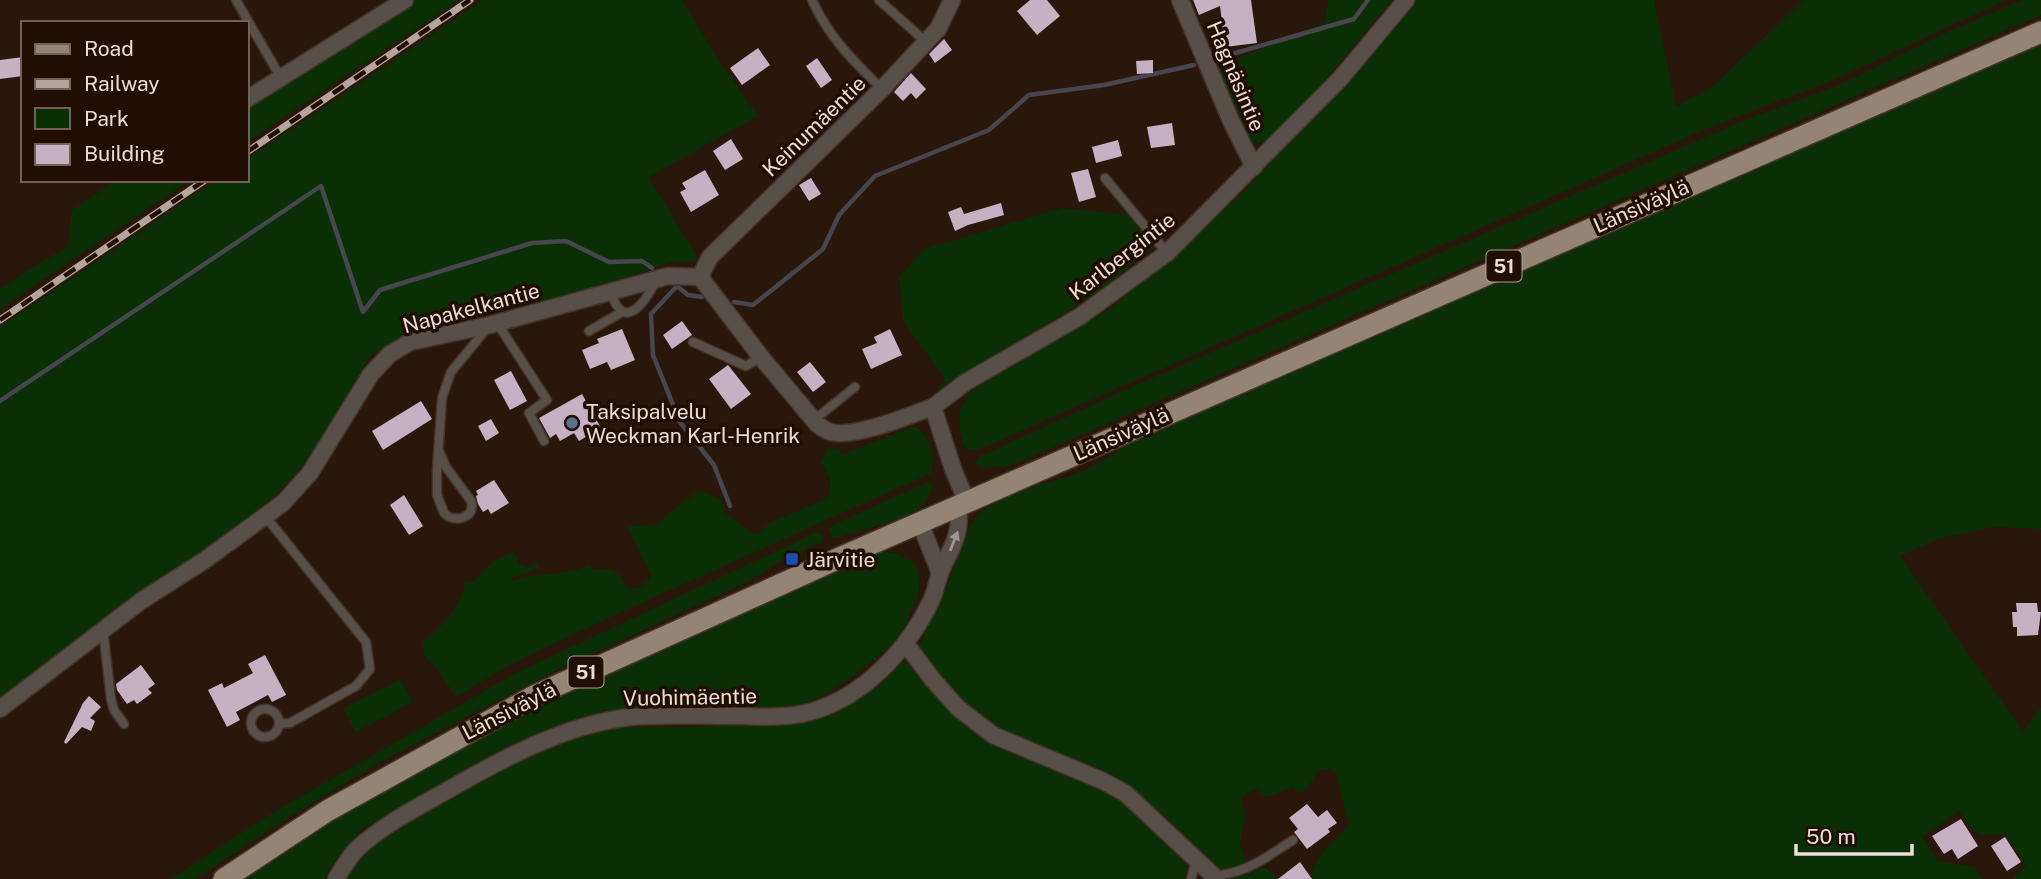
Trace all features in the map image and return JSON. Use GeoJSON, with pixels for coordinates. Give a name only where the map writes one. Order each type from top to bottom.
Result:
{"type":"FeatureCollection","features":[{"type":"Feature","properties":{"kind":"main road","name":"Länsiväylä"},"geometry":{"type":"LineString","coordinates":[[224,879],[327,811],[536,695],[694,622],[2041,32]]}},
{"type":"Feature","properties":{"kind":"street"},"geometry":{"type":"LineString","coordinates":[[248,98],[405,0]]}},
{"type":"Feature","properties":{"kind":"street","name":"Keinumäentie"},"geometry":{"type":"LineString","coordinates":[[700,277],[710,257],[882,89],[939,29],[952,0]]}},
{"type":"Feature","properties":{"kind":"street","name":"Hagnäsintie"},"geometry":{"type":"LineString","coordinates":[[1180,0],[1231,121],[1254,167]]}},
{"type":"Feature","properties":{"kind":"street","name":"Karlbergintie"},"geometry":{"type":"LineString","coordinates":[[933,407],[966,382],[1079,317],[1167,253],[1340,79],[1406,0]]}},
{"type":"Feature","properties":{"kind":"street","name":"Napakelkantie"},"geometry":{"type":"LineString","coordinates":[[0,709],[141,601],[205,561],[283,503],[310,473],[371,374],[390,354],[410,342],[493,324],[668,276],[700,277]]}},
{"type":"Feature","properties":{"kind":"street"},"geometry":{"type":"LineString","coordinates":[[700,277],[761,357],[825,430],[838,433],[883,424],[933,407],[962,504]]}},
{"type":"Feature","properties":{"kind":"street","name":"Vuohimäentie"},"geometry":{"type":"LineString","coordinates":[[336,879],[354,851],[374,834],[499,761],[582,728],[605,721],[670,715],[786,717],[811,712],[834,703],[887,665],[906,644],[933,597],[940,573],[956,542],[962,504]]}},
{"type":"Feature","properties":{"kind":"street"},"geometry":{"type":"LineString","coordinates":[[920,523],[940,573]]}},
{"type":"Feature","properties":{"kind":"street"},"geometry":{"type":"LineString","coordinates":[[906,644],[958,708],[993,735],[1103,781],[1125,793],[1215,877]]}},
{"type":"Feature","properties":{"kind":"lane"},"geometry":{"type":"LineString","coordinates":[[236,0],[281,78]]}},
{"type":"Feature","properties":{"kind":"lane"},"geometry":{"type":"LineString","coordinates":[[812,0],[822,21],[847,55],[882,89]]}},
{"type":"Feature","properties":{"kind":"lane"},"geometry":{"type":"LineString","coordinates":[[878,0],[926,42]]}},
{"type":"Feature","properties":{"kind":"lane"},"geometry":{"type":"LineString","coordinates":[[1105,178],[1167,253]]}},
{"type":"Feature","properties":{"kind":"lane"},"geometry":{"type":"LineString","coordinates":[[589,331],[622,312],[636,310],[646,301],[657,279]]}},
{"type":"Feature","properties":{"kind":"lane"},"geometry":{"type":"LineString","coordinates":[[611,292],[615,306],[622,312]]}},
{"type":"Feature","properties":{"kind":"lane"},"geometry":{"type":"LineString","coordinates":[[439,451],[446,467],[471,501],[471,514],[465,518],[449,517],[444,513],[437,495],[439,451],[442,398],[451,372],[493,324],[547,400],[529,413],[544,441]]}},
{"type":"Feature","properties":{"kind":"lane"},"geometry":{"type":"LineString","coordinates":[[693,342],[746,366],[761,357]]}},
{"type":"Feature","properties":{"kind":"lane"},"geometry":{"type":"LineString","coordinates":[[814,420],[855,387]]}},
{"type":"Feature","properties":{"kind":"lane"},"geometry":{"type":"LineString","coordinates":[[266,517],[366,642],[370,669],[356,686],[290,723],[279,724]]}},
{"type":"Feature","properties":{"kind":"lane"},"geometry":{"type":"LineString","coordinates":[[103,630],[111,699],[114,710],[124,724]]}},
{"type":"Feature","properties":{"kind":"lane"},"geometry":{"type":"LineString","coordinates":[[1215,877],[1235,874],[1293,840]]}},
{"type":"Feature","properties":{"kind":"lane"},"geometry":{"type":"LineString","coordinates":[[1191,879],[1196,862]]}},
{"type":"Feature","properties":{"kind":"green space"},"geometry":{"type":"Polygon","coordinates":[[[405,0],[460,0],[248,141],[248,102],[405,0]]]}},
{"type":"Feature","properties":{"kind":"green space"},"geometry":{"type":"Polygon","coordinates":[[[483,0],[682,0],[718,59],[758,116],[649,177],[699,261],[670,262],[602,287],[511,308],[400,339],[369,357],[343,406],[300,469],[262,511],[124,604],[0,701],[0,327],[213,182],[248,182],[248,158],[483,0]]]}},
{"type":"Feature","properties":{"kind":"green space"},"geometry":{"type":"Polygon","coordinates":[[[1328,0],[1392,0],[1322,84],[1268,140],[1258,143],[1247,139],[1213,69],[1325,22],[1328,0]]]}},
{"type":"Feature","properties":{"kind":"green space"},"geometry":{"type":"Polygon","coordinates":[[[1417,0],[1654,0],[1676,107],[1714,85],[1804,0],[2006,0],[1836,79],[1703,130],[980,449],[969,450],[964,446],[960,434],[960,411],[969,393],[1034,350],[1112,308],[1247,189],[1417,0]]]}},
{"type":"Feature","properties":{"kind":"green space"},"geometry":{"type":"Polygon","coordinates":[[[2022,0],[2041,0],[2041,15],[1010,466],[983,468],[975,462],[979,457],[1136,385],[1748,119],[1837,86],[1946,33],[2022,0]]]}},
{"type":"Feature","properties":{"kind":"green space"},"geometry":{"type":"Polygon","coordinates":[[[2041,43],[2041,529],[1996,527],[1940,538],[1900,556],[2023,732],[2041,707],[2041,879],[2013,879],[2026,865],[2005,834],[1977,833],[1959,811],[1922,837],[1938,862],[1976,868],[1981,879],[1308,879],[1321,854],[1349,826],[1336,774],[1330,769],[1318,770],[1307,789],[1301,793],[1293,786],[1265,797],[1256,789],[1241,797],[1245,817],[1240,843],[1247,863],[1235,871],[1218,872],[1109,774],[1000,732],[959,702],[919,650],[947,587],[966,533],[976,517],[997,502],[1083,471],[1138,437],[2041,43]]]}},
{"type":"Feature","properties":{"kind":"green space"},"geometry":{"type":"Polygon","coordinates":[[[115,182],[187,182],[0,309],[0,288],[68,246],[72,210],[115,182]]]}},
{"type":"Feature","properties":{"kind":"green space"},"geometry":{"type":"Polygon","coordinates":[[[1062,208],[1136,215],[1156,245],[1105,287],[937,392],[945,379],[903,321],[899,277],[924,249],[1062,208]]]}},
{"type":"Feature","properties":{"kind":"green space"},"geometry":{"type":"Polygon","coordinates":[[[916,426],[931,447],[931,473],[619,613],[509,665],[456,697],[439,671],[424,655],[422,643],[455,609],[465,582],[474,582],[491,563],[501,558],[514,552],[520,565],[529,568],[537,561],[539,567],[511,577],[512,581],[570,571],[588,565],[594,570],[615,571],[627,587],[638,588],[651,575],[627,527],[656,524],[698,491],[721,499],[726,514],[753,534],[762,531],[768,524],[827,498],[830,484],[821,462],[828,448],[838,449],[842,454],[916,426]]]}},
{"type":"Feature","properties":{"kind":"green space"},"geometry":{"type":"Polygon","coordinates":[[[928,482],[933,485],[923,505],[906,516],[832,537],[829,529],[831,526],[928,482]]]}},
{"type":"Feature","properties":{"kind":"green space"},"geometry":{"type":"Polygon","coordinates":[[[817,532],[823,536],[821,543],[789,556],[749,581],[547,675],[379,763],[195,879],[172,879],[269,815],[516,673],[817,532]]]}},
{"type":"Feature","properties":{"kind":"green space"},"geometry":{"type":"Polygon","coordinates":[[[882,552],[896,553],[915,563],[920,580],[917,597],[904,628],[891,646],[859,672],[806,704],[773,711],[607,714],[514,743],[361,830],[331,866],[324,879],[241,879],[390,787],[467,745],[702,631],[861,558],[882,552]]]}},
{"type":"Feature","properties":{"kind":"green space"},"geometry":{"type":"Polygon","coordinates":[[[896,662],[914,665],[958,714],[1123,798],[1188,861],[1184,879],[343,879],[351,863],[373,842],[499,767],[583,733],[623,727],[797,724],[832,714],[896,662]]]}},
{"type":"Feature","properties":{"kind":"green space"},"geometry":{"type":"Polygon","coordinates":[[[400,679],[413,702],[356,732],[343,709],[400,679]]]}},
{"type":"Feature","properties":{"kind":"green space"},"geometry":{"type":"Polygon","coordinates":[[[1265,867],[1277,879],[1223,879],[1237,877],[1265,867]]]}},
{"type":"Feature","properties":{"kind":"building"},"geometry":{"type":"Polygon","coordinates":[[[1030,0],[1047,0],[1060,16],[1037,35],[1017,11],[1030,0]]]}},
{"type":"Feature","properties":{"kind":"building"},"geometry":{"type":"Polygon","coordinates":[[[1193,0],[1251,0],[1257,43],[1225,47],[1220,6],[1199,15],[1193,0]]]}},
{"type":"Feature","properties":{"kind":"building"},"geometry":{"type":"Polygon","coordinates":[[[944,39],[952,50],[935,63],[929,54],[944,39]]]}},
{"type":"Feature","properties":{"kind":"building"},"geometry":{"type":"Polygon","coordinates":[[[758,48],[770,65],[742,85],[730,68],[758,48]]]}},
{"type":"Feature","properties":{"kind":"building"},"geometry":{"type":"Polygon","coordinates":[[[21,57],[21,76],[0,79],[0,60],[21,57]]]}},
{"type":"Feature","properties":{"kind":"building"},"geometry":{"type":"Polygon","coordinates":[[[817,58],[832,80],[821,88],[806,66],[817,58]]]}},
{"type":"Feature","properties":{"kind":"building"},"geometry":{"type":"Polygon","coordinates":[[[1153,60],[1153,73],[1137,74],[1136,61],[1153,60]]]}},
{"type":"Feature","properties":{"kind":"building"},"geometry":{"type":"Polygon","coordinates":[[[911,73],[926,89],[916,99],[911,93],[903,101],[894,92],[911,73]]]}},
{"type":"Feature","properties":{"kind":"building"},"geometry":{"type":"Polygon","coordinates":[[[1172,123],[1175,145],[1151,148],[1147,127],[1172,123]]]}},
{"type":"Feature","properties":{"kind":"building"},"geometry":{"type":"Polygon","coordinates":[[[731,139],[743,159],[725,170],[713,151],[731,139]]]}},
{"type":"Feature","properties":{"kind":"building"},"geometry":{"type":"Polygon","coordinates":[[[1118,140],[1122,156],[1096,163],[1092,147],[1118,140]]]}},
{"type":"Feature","properties":{"kind":"building"},"geometry":{"type":"Polygon","coordinates":[[[1088,169],[1096,197],[1079,202],[1071,173],[1088,169]]]}},
{"type":"Feature","properties":{"kind":"building"},"geometry":{"type":"Polygon","coordinates":[[[705,170],[719,195],[691,212],[680,192],[686,189],[682,183],[705,170]]]}},
{"type":"Feature","properties":{"kind":"building"},"geometry":{"type":"Polygon","coordinates":[[[811,178],[821,194],[809,201],[799,185],[811,178]]]}},
{"type":"Feature","properties":{"kind":"building"},"geometry":{"type":"Polygon","coordinates":[[[1001,203],[1004,215],[955,231],[948,212],[961,207],[964,214],[1001,203]]]}},
{"type":"Feature","properties":{"kind":"building"},"geometry":{"type":"Polygon","coordinates":[[[682,321],[692,335],[672,349],[663,335],[682,321]]]}},
{"type":"Feature","properties":{"kind":"building"},"geometry":{"type":"Polygon","coordinates":[[[622,329],[635,360],[611,370],[607,362],[590,369],[582,350],[599,343],[597,339],[622,329]]]}},
{"type":"Feature","properties":{"kind":"building"},"geometry":{"type":"Polygon","coordinates":[[[890,329],[902,355],[871,369],[862,349],[877,343],[874,337],[890,329]]]}},
{"type":"Feature","properties":{"kind":"building"},"geometry":{"type":"Polygon","coordinates":[[[810,362],[826,382],[813,392],[797,372],[810,362]]]}},
{"type":"Feature","properties":{"kind":"building"},"geometry":{"type":"Polygon","coordinates":[[[728,365],[751,394],[731,409],[709,379],[728,365]]]}},
{"type":"Feature","properties":{"kind":"building"},"geometry":{"type":"Polygon","coordinates":[[[511,371],[527,401],[510,410],[494,380],[511,371]]]}},
{"type":"Feature","properties":{"kind":"building"},"geometry":{"type":"Polygon","coordinates":[[[582,394],[601,428],[579,441],[574,433],[560,441],[556,434],[550,438],[539,418],[582,394]]]}},
{"type":"Feature","properties":{"kind":"building"},"geometry":{"type":"Polygon","coordinates":[[[421,401],[432,419],[383,450],[372,431],[421,401]]]}},
{"type":"Feature","properties":{"kind":"building"},"geometry":{"type":"Polygon","coordinates":[[[491,419],[499,433],[486,441],[478,426],[491,419]]]}},
{"type":"Feature","properties":{"kind":"building"},"geometry":{"type":"Polygon","coordinates":[[[494,480],[509,503],[491,514],[488,509],[483,512],[478,504],[476,491],[494,480]]]}},
{"type":"Feature","properties":{"kind":"building"},"geometry":{"type":"Polygon","coordinates":[[[404,495],[423,526],[409,535],[390,505],[404,495]]]}},
{"type":"Feature","properties":{"kind":"building"},"geometry":{"type":"Polygon","coordinates":[[[2016,603],[2037,603],[2038,612],[2041,612],[2038,635],[2017,636],[2012,612],[2017,612],[2016,603]]]}},
{"type":"Feature","properties":{"kind":"building"},"geometry":{"type":"Polygon","coordinates":[[[265,655],[286,695],[272,702],[268,695],[236,712],[240,720],[227,727],[208,690],[222,683],[224,688],[253,673],[248,664],[265,655]]]}},
{"type":"Feature","properties":{"kind":"building"},"geometry":{"type":"Polygon","coordinates":[[[141,665],[155,684],[148,689],[152,693],[137,704],[134,700],[127,704],[116,684],[141,665]]]}},
{"type":"Feature","properties":{"kind":"building"},"geometry":{"type":"Polygon","coordinates":[[[89,696],[101,707],[90,718],[95,721],[91,731],[82,727],[66,744],[64,742],[89,696]]]}},
{"type":"Feature","properties":{"kind":"building"},"geometry":{"type":"Polygon","coordinates":[[[1307,804],[1318,817],[1327,810],[1337,823],[1328,829],[1330,832],[1307,849],[1294,832],[1298,829],[1289,818],[1307,804]]]}},
{"type":"Feature","properties":{"kind":"building"},"geometry":{"type":"Polygon","coordinates":[[[1961,819],[1978,846],[1958,859],[1952,849],[1944,854],[1932,836],[1961,819]]]}},
{"type":"Feature","properties":{"kind":"building"},"geometry":{"type":"Polygon","coordinates":[[[2005,837],[2021,862],[2007,871],[1991,846],[2005,837]]]}},
{"type":"Feature","properties":{"kind":"building"},"geometry":{"type":"Polygon","coordinates":[[[1300,862],[1312,879],[1278,879],[1300,862]]]}},
{"type":"Feature","properties":{"kind":"waterway"},"geometry":{"type":"LineString","coordinates":[[1218,58],[1354,19],[1368,0]]}},
{"type":"Feature","properties":{"kind":"waterway"},"geometry":{"type":"LineString","coordinates":[[734,302],[753,305],[823,249],[839,215],[875,176],[989,130],[1029,95],[1104,85],[1194,65]]}},
{"type":"Feature","properties":{"kind":"waterway"},"geometry":{"type":"LineString","coordinates":[[0,401],[321,186],[363,312],[380,290],[532,243],[566,241],[609,262],[642,261],[652,268]]}},
{"type":"Feature","properties":{"kind":"waterway"},"geometry":{"type":"LineString","coordinates":[[677,286],[651,314],[653,355],[680,422],[714,465],[730,506]]}},
{"type":"Feature","properties":{"kind":"waterway"},"geometry":{"type":"LineString","coordinates":[[677,286],[688,295],[702,297]]}},
{"type":"Feature","properties":{"kind":"railway"},"geometry":{"type":"LineString","coordinates":[[248,151],[470,0]]}},
{"type":"Feature","properties":{"kind":"railway"},"geometry":{"type":"LineString","coordinates":[[0,320],[202,182]]}},
{"type":"Feature","properties":{"kind":"place","name":"Taksipalvelu Weckman Karl-Henrik"},"geometry":{"type":"Point","coordinates":[572,423]}},
{"type":"Feature","properties":{"kind":"place","name":"Järvitie"},"geometry":{"type":"Point","coordinates":[792,559]}}]}
